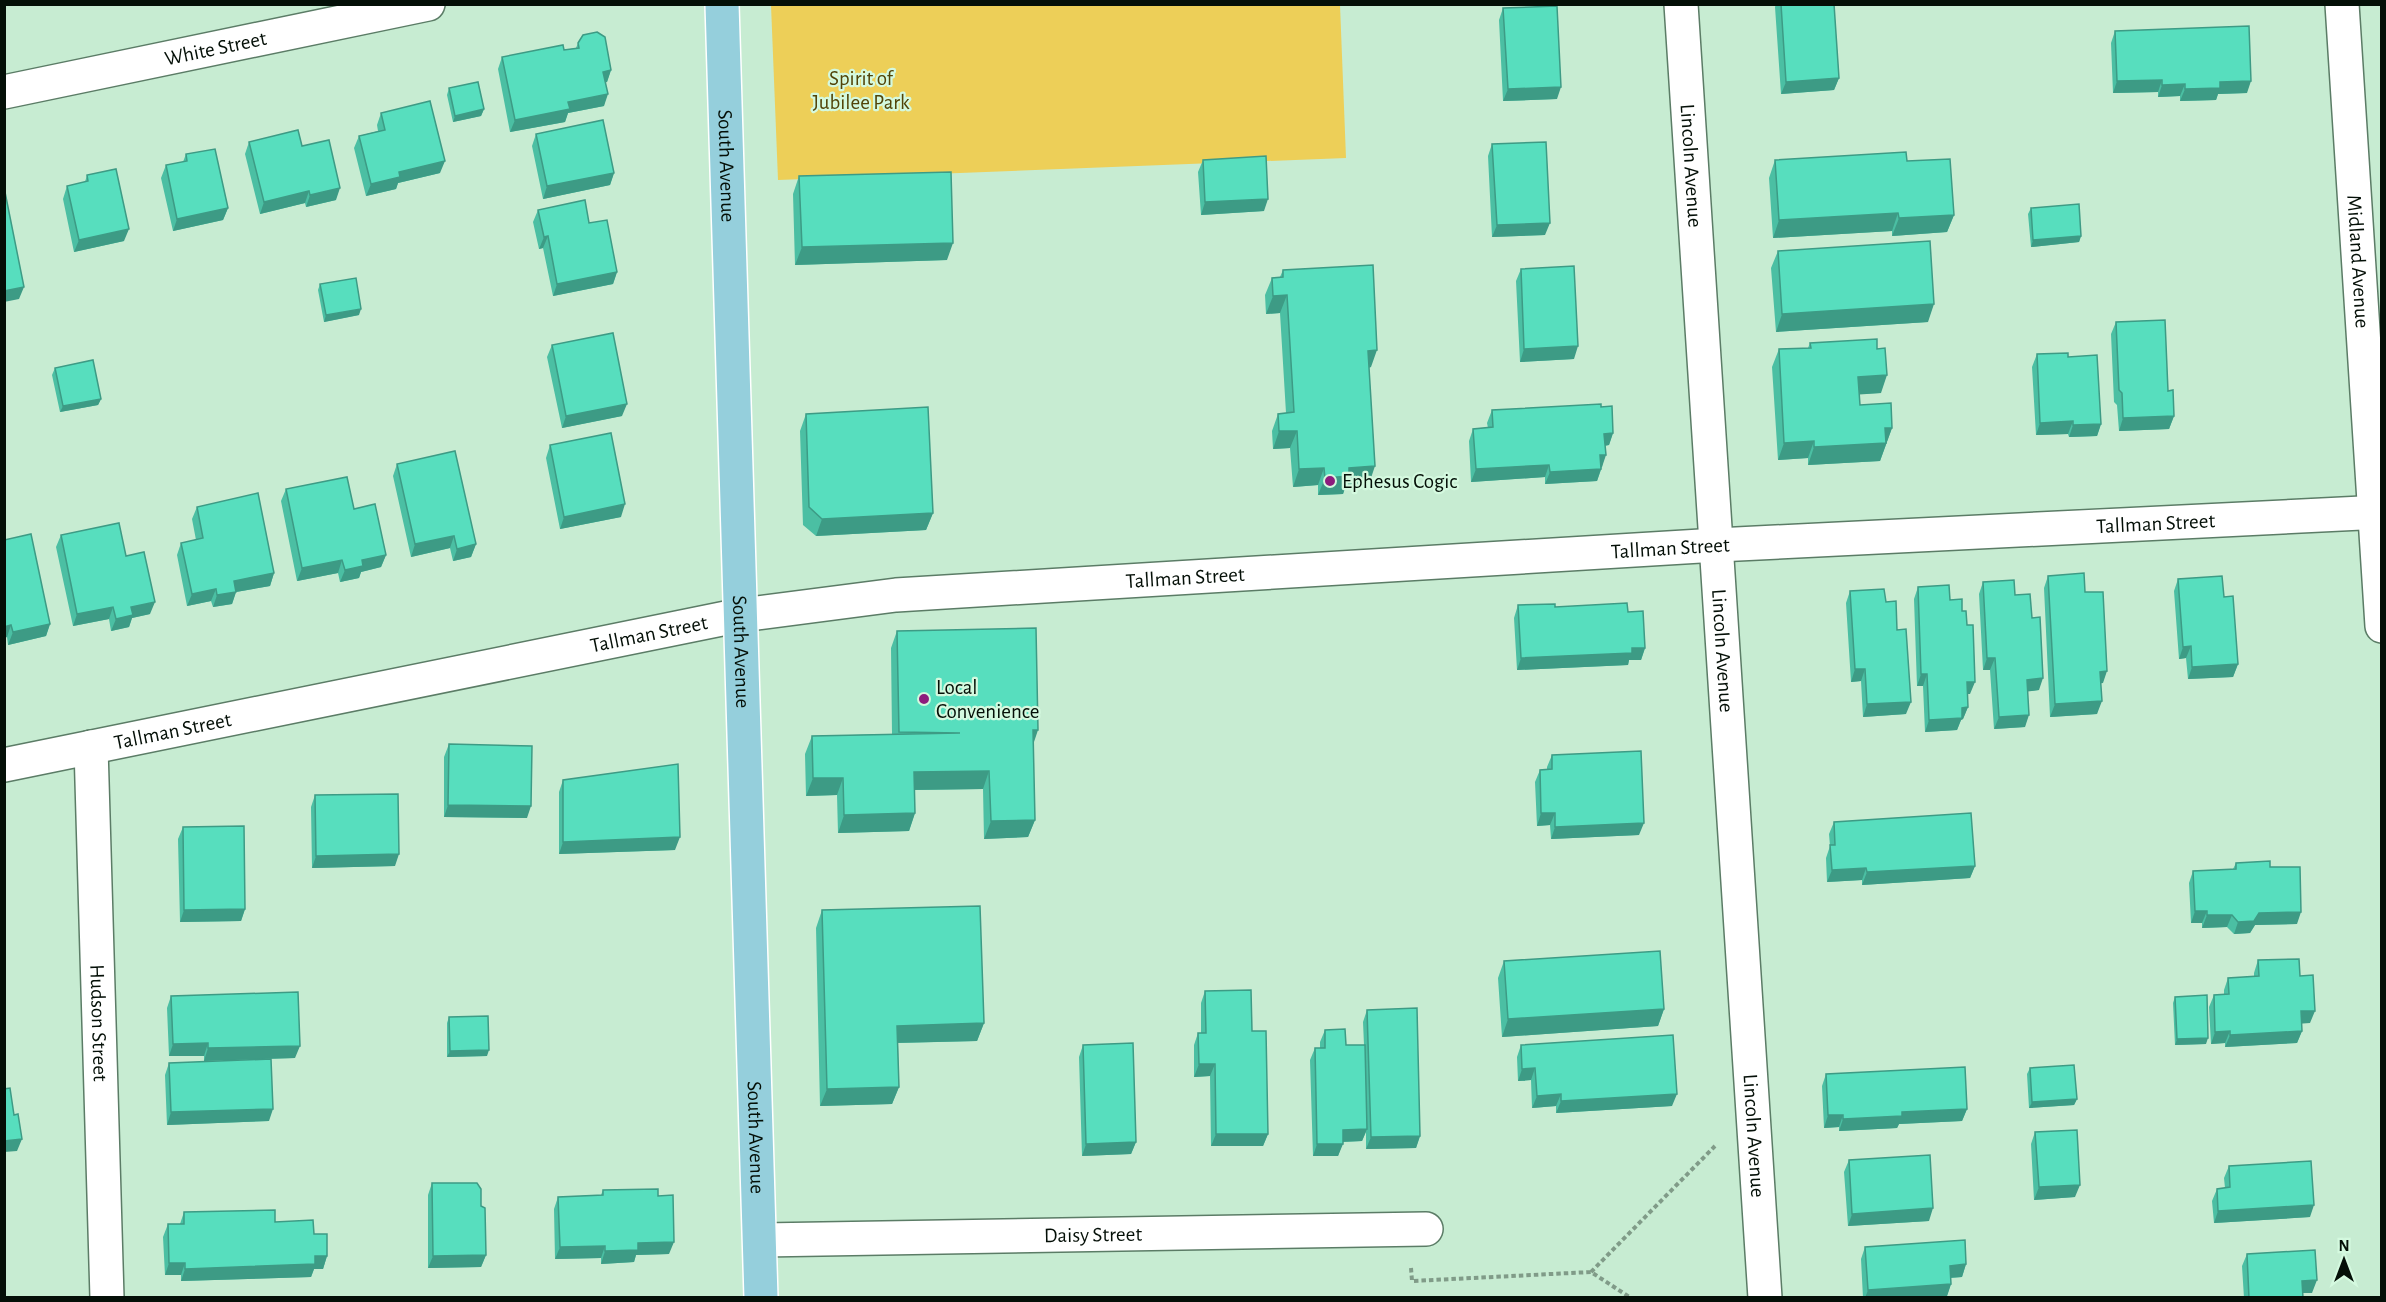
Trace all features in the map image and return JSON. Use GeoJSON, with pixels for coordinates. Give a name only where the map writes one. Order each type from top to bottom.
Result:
{"type":"FeatureCollection","features":[{"type":"Feature","properties":{"kind":"main road","name":"South Avenue"},"geometry":{"type":"LineString","coordinates":[[722,4],[761,1298]]}},
{"type":"Feature","properties":{"kind":"street","name":"White Street"},"geometry":{"type":"LineString","coordinates":[[4,92],[428,4]]}},
{"type":"Feature","properties":{"kind":"street","name":"Lincoln Avenue"},"geometry":{"type":"LineString","coordinates":[[1681,4],[1765,1298]]}},
{"type":"Feature","properties":{"kind":"street","name":"Midland Avenue"},"geometry":{"type":"LineString","coordinates":[[2342,4],[2378,513],[2382,626]]}},
{"type":"Feature","properties":{"kind":"street","name":"Tallman Street"},"geometry":{"type":"LineString","coordinates":[[4,765],[741,615],[896,595],[1717,545],[2378,513]]}},
{"type":"Feature","properties":{"kind":"street","name":"Hudson Street"},"geometry":{"type":"LineString","coordinates":[[91,747],[107,1298]]}},
{"type":"Feature","properties":{"kind":"street","name":"Daisy Street"},"geometry":{"type":"LineString","coordinates":[[760,1240],[1417,1229]]}},
{"type":"Feature","properties":{"kind":"path"},"geometry":{"type":"LineString","coordinates":[[1591,1272],[1752,1108]]}},
{"type":"Feature","properties":{"kind":"path"},"geometry":{"type":"LineString","coordinates":[[1417,1229],[1412,1281],[1591,1272],[1631,1298]]}},
{"type":"Feature","properties":{"kind":"green space","name":"Spirit of Jubilee Park"},"geometry":{"type":"Polygon","coordinates":[[[771,5],[1340,5],[1346,158],[778,180],[771,5]]]}},
{"type":"Feature","properties":{"kind":"building"},"geometry":{"type":"Polygon","coordinates":[[[1781,4],[1834,4],[1839,78],[1786,82],[1781,4]]]}},
{"type":"Feature","properties":{"kind":"building"},"geometry":{"type":"Polygon","coordinates":[[[1557,6],[1561,87],[1508,89],[1503,8],[1557,6]]]}},
{"type":"Feature","properties":{"kind":"building"},"geometry":{"type":"Polygon","coordinates":[[[2249,26],[2251,81],[2220,82],[2220,88],[2185,89],[2185,84],[2162,85],[2162,80],[2117,81],[2115,31],[2249,26]]]}},
{"type":"Feature","properties":{"kind":"building"},"geometry":{"type":"Polygon","coordinates":[[[597,32],[605,37],[611,70],[603,72],[608,94],[568,102],[570,109],[515,120],[502,57],[563,45],[564,50],[579,48],[578,43],[583,35],[597,32]]]}},
{"type":"Feature","properties":{"kind":"building"},"geometry":{"type":"Polygon","coordinates":[[[478,82],[484,109],[455,116],[449,88],[478,82]]]}},
{"type":"Feature","properties":{"kind":"building"},"geometry":{"type":"Polygon","coordinates":[[[430,101],[445,161],[399,172],[400,177],[371,184],[359,136],[385,130],[381,113],[430,101]]]}},
{"type":"Feature","properties":{"kind":"building"},"geometry":{"type":"Polygon","coordinates":[[[603,120],[614,173],[547,186],[536,134],[603,120]]]}},
{"type":"Feature","properties":{"kind":"building"},"geometry":{"type":"Polygon","coordinates":[[[298,130],[302,146],[329,140],[340,188],[310,195],[309,191],[264,202],[249,142],[298,130]]]}},
{"type":"Feature","properties":{"kind":"building"},"geometry":{"type":"Polygon","coordinates":[[[1546,142],[1550,223],[1497,225],[1492,144],[1546,142]]]}},
{"type":"Feature","properties":{"kind":"building"},"geometry":{"type":"Polygon","coordinates":[[[215,149],[228,208],[177,219],[166,165],[187,161],[186,154],[215,149]]]}},
{"type":"Feature","properties":{"kind":"building"},"geometry":{"type":"Polygon","coordinates":[[[1906,152],[1907,161],[1950,159],[1954,215],[1899,218],[1898,213],[1779,220],[1775,160],[1906,152]]]}},
{"type":"Feature","properties":{"kind":"building"},"geometry":{"type":"Polygon","coordinates":[[[1266,156],[1268,199],[1205,202],[1203,160],[1266,156]]]}},
{"type":"Feature","properties":{"kind":"building"},"geometry":{"type":"Polygon","coordinates":[[[116,169],[129,229],[79,240],[67,186],[88,181],[87,175],[116,169]]]}},
{"type":"Feature","properties":{"kind":"building"},"geometry":{"type":"Polygon","coordinates":[[[951,172],[953,243],[802,247],[799,176],[951,172]]]}},
{"type":"Feature","properties":{"kind":"building"},"geometry":{"type":"Polygon","coordinates":[[[4,187],[24,287],[4,291],[4,187]]]}},
{"type":"Feature","properties":{"kind":"building"},"geometry":{"type":"Polygon","coordinates":[[[585,200],[589,223],[607,220],[617,272],[557,284],[548,236],[544,237],[538,210],[585,200]]]}},
{"type":"Feature","properties":{"kind":"building"},"geometry":{"type":"Polygon","coordinates":[[[2079,204],[2081,236],[2033,240],[2031,208],[2079,204]]]}},
{"type":"Feature","properties":{"kind":"building"},"geometry":{"type":"Polygon","coordinates":[[[1930,241],[1934,304],[1782,314],[1778,251],[1930,241]]]}},
{"type":"Feature","properties":{"kind":"building"},"geometry":{"type":"Polygon","coordinates":[[[1373,265],[1377,350],[1368,351],[1375,466],[1349,468],[1349,476],[1325,478],[1324,468],[1299,469],[1297,431],[1279,431],[1278,414],[1294,412],[1287,295],[1273,296],[1272,278],[1283,277],[1283,270],[1373,265]]]}},
{"type":"Feature","properties":{"kind":"building"},"geometry":{"type":"Polygon","coordinates":[[[1574,266],[1578,346],[1524,349],[1521,269],[1574,266]]]}},
{"type":"Feature","properties":{"kind":"building"},"geometry":{"type":"Polygon","coordinates":[[[356,278],[361,309],[326,315],[320,284],[356,278]]]}},
{"type":"Feature","properties":{"kind":"building"},"geometry":{"type":"Polygon","coordinates":[[[2165,320],[2168,391],[2173,390],[2174,416],[2123,418],[2122,393],[2119,390],[2116,322],[2165,320]]]}},
{"type":"Feature","properties":{"kind":"building"},"geometry":{"type":"Polygon","coordinates":[[[613,333],[627,404],[566,416],[552,345],[613,333]]]}},
{"type":"Feature","properties":{"kind":"building"},"geometry":{"type":"Polygon","coordinates":[[[1877,339],[1877,349],[1885,348],[1887,375],[1858,377],[1860,405],[1891,403],[1892,428],[1885,428],[1886,443],[1814,447],[1814,441],[1784,443],[1779,349],[1811,348],[1810,343],[1877,339]]]}},
{"type":"Feature","properties":{"kind":"building"},"geometry":{"type":"Polygon","coordinates":[[[2068,353],[2068,357],[2097,355],[2101,424],[2073,425],[2073,421],[2040,423],[2037,354],[2068,353]]]}},
{"type":"Feature","properties":{"kind":"building"},"geometry":{"type":"Polygon","coordinates":[[[93,360],[101,399],[63,406],[55,368],[93,360]]]}},
{"type":"Feature","properties":{"kind":"building"},"geometry":{"type":"Polygon","coordinates":[[[1601,404],[1601,407],[1612,406],[1613,433],[1604,434],[1606,455],[1600,455],[1601,469],[1550,472],[1549,465],[1476,469],[1473,429],[1493,427],[1492,410],[1601,404]]]}},
{"type":"Feature","properties":{"kind":"building"},"geometry":{"type":"Polygon","coordinates":[[[928,407],[933,513],[822,519],[809,507],[806,414],[928,407]]]}},
{"type":"Feature","properties":{"kind":"building"},"geometry":{"type":"Polygon","coordinates":[[[611,433],[625,504],[564,517],[550,445],[611,433]]]}},
{"type":"Feature","properties":{"kind":"building"},"geometry":{"type":"Polygon","coordinates":[[[455,451],[476,544],[457,549],[454,536],[415,544],[397,464],[455,451]]]}},
{"type":"Feature","properties":{"kind":"building"},"geometry":{"type":"Polygon","coordinates":[[[347,477],[354,509],[375,504],[386,555],[362,560],[363,566],[345,570],[342,560],[302,568],[286,489],[347,477]]]}},
{"type":"Feature","properties":{"kind":"building"},"geometry":{"type":"Polygon","coordinates":[[[258,493],[274,573],[234,581],[236,592],[217,595],[216,589],[192,594],[181,543],[203,538],[197,507],[258,493]]]}},
{"type":"Feature","properties":{"kind":"building"},"geometry":{"type":"Polygon","coordinates":[[[119,523],[126,556],[144,552],[155,602],[131,607],[133,615],[116,619],[113,607],[77,614],[61,535],[119,523]]]}},
{"type":"Feature","properties":{"kind":"building"},"geometry":{"type":"Polygon","coordinates":[[[31,534],[50,624],[13,632],[11,625],[4,627],[4,540],[31,534]]]}},
{"type":"Feature","properties":{"kind":"building"},"geometry":{"type":"Polygon","coordinates":[[[2084,573],[2085,592],[2103,592],[2107,671],[2100,672],[2102,701],[2055,704],[2048,576],[2084,573]]]}},
{"type":"Feature","properties":{"kind":"building"},"geometry":{"type":"Polygon","coordinates":[[[2222,576],[2224,597],[2233,596],[2238,664],[2192,667],[2191,646],[2183,647],[2178,579],[2222,576]]]}},
{"type":"Feature","properties":{"kind":"building"},"geometry":{"type":"Polygon","coordinates":[[[2014,580],[2015,595],[2030,594],[2032,618],[2040,617],[2043,678],[2027,680],[2029,715],[1999,717],[1995,658],[1987,658],[1983,582],[2014,580]]]}},
{"type":"Feature","properties":{"kind":"building"},"geometry":{"type":"Polygon","coordinates":[[[1949,585],[1950,600],[1962,599],[1962,611],[1966,611],[1967,625],[1973,625],[1975,682],[1967,682],[1968,707],[1962,708],[1962,718],[1929,720],[1927,674],[1921,674],[1918,587],[1949,585]]]}},
{"type":"Feature","properties":{"kind":"building"},"geometry":{"type":"Polygon","coordinates":[[[1884,589],[1886,602],[1896,601],[1897,630],[1906,629],[1911,702],[1867,704],[1865,669],[1855,669],[1850,591],[1884,589]]]}},
{"type":"Feature","properties":{"kind":"building"},"geometry":{"type":"Polygon","coordinates":[[[1627,603],[1628,612],[1643,611],[1645,648],[1632,648],[1632,653],[1521,658],[1518,605],[1555,604],[1555,607],[1627,603]]]}},
{"type":"Feature","properties":{"kind":"building"},"geometry":{"type":"Polygon","coordinates":[[[1036,628],[1038,730],[1033,730],[1035,820],[991,821],[989,771],[914,772],[915,813],[844,815],[843,778],[813,778],[812,736],[960,733],[899,732],[897,631],[1036,628]]]}},
{"type":"Feature","properties":{"kind":"building"},"geometry":{"type":"Polygon","coordinates":[[[449,744],[532,746],[531,806],[448,805],[449,744]]]}},
{"type":"Feature","properties":{"kind":"building"},"geometry":{"type":"Polygon","coordinates":[[[1641,751],[1644,823],[1555,827],[1555,813],[1541,813],[1540,770],[1552,769],[1552,755],[1641,751]]]}},
{"type":"Feature","properties":{"kind":"building"},"geometry":{"type":"Polygon","coordinates":[[[678,764],[680,837],[563,842],[563,780],[678,764]]]}},
{"type":"Feature","properties":{"kind":"building"},"geometry":{"type":"Polygon","coordinates":[[[398,794],[399,854],[316,856],[315,795],[398,794]]]}},
{"type":"Feature","properties":{"kind":"building"},"geometry":{"type":"Polygon","coordinates":[[[1971,813],[1975,866],[1867,872],[1866,868],[1832,870],[1830,845],[1835,845],[1834,822],[1971,813]]]}},
{"type":"Feature","properties":{"kind":"building"},"geometry":{"type":"Polygon","coordinates":[[[244,826],[245,909],[184,910],[183,827],[244,826]]]}},
{"type":"Feature","properties":{"kind":"building"},"geometry":{"type":"Polygon","coordinates":[[[2270,861],[2270,867],[2300,867],[2301,912],[2259,913],[2254,921],[2238,922],[2232,915],[2207,915],[2207,911],[2195,911],[2193,871],[2236,869],[2236,863],[2270,861]]]}},
{"type":"Feature","properties":{"kind":"building"},"geometry":{"type":"Polygon","coordinates":[[[980,906],[984,1023],[897,1026],[899,1087],[827,1089],[822,910],[980,906]]]}},
{"type":"Feature","properties":{"kind":"building"},"geometry":{"type":"Polygon","coordinates":[[[1660,951],[1664,1009],[1508,1019],[1504,961],[1660,951]]]}},
{"type":"Feature","properties":{"kind":"building"},"geometry":{"type":"Polygon","coordinates":[[[2299,959],[2300,976],[2313,975],[2315,1011],[2301,1011],[2302,1031],[2230,1035],[2230,1031],[2215,1032],[2214,995],[2229,994],[2228,978],[2259,976],[2258,960],[2299,959]]]}},
{"type":"Feature","properties":{"kind":"building"},"geometry":{"type":"Polygon","coordinates":[[[1251,990],[1252,1031],[1266,1031],[1268,1134],[1216,1134],[1215,1064],[1199,1064],[1198,1033],[1206,1033],[1205,991],[1251,990]]]}},
{"type":"Feature","properties":{"kind":"building"},"geometry":{"type":"Polygon","coordinates":[[[298,992],[300,1046],[208,1048],[208,1043],[173,1044],[171,996],[298,992]]]}},
{"type":"Feature","properties":{"kind":"building"},"geometry":{"type":"Polygon","coordinates":[[[2207,995],[2208,1038],[2177,1039],[2175,997],[2207,995]]]}},
{"type":"Feature","properties":{"kind":"building"},"geometry":{"type":"Polygon","coordinates":[[[1417,1008],[1420,1136],[1371,1137],[1367,1010],[1417,1008]]]}},
{"type":"Feature","properties":{"kind":"building"},"geometry":{"type":"Polygon","coordinates":[[[488,1016],[489,1050],[450,1051],[449,1017],[488,1016]]]}},
{"type":"Feature","properties":{"kind":"building"},"geometry":{"type":"Polygon","coordinates":[[[1345,1029],[1346,1045],[1365,1045],[1367,1129],[1343,1130],[1343,1144],[1317,1144],[1315,1048],[1325,1048],[1325,1030],[1345,1029]]]}},
{"type":"Feature","properties":{"kind":"building"},"geometry":{"type":"Polygon","coordinates":[[[1673,1035],[1677,1094],[1561,1101],[1561,1094],[1537,1096],[1535,1068],[1522,1069],[1521,1045],[1673,1035]]]}},
{"type":"Feature","properties":{"kind":"building"},"geometry":{"type":"Polygon","coordinates":[[[1133,1043],[1136,1142],[1086,1144],[1083,1045],[1133,1043]]]}},
{"type":"Feature","properties":{"kind":"building"},"geometry":{"type":"Polygon","coordinates":[[[271,1059],[273,1109],[171,1112],[169,1063],[271,1059]]]}},
{"type":"Feature","properties":{"kind":"building"},"geometry":{"type":"Polygon","coordinates":[[[2074,1065],[2077,1099],[2032,1102],[2030,1068],[2074,1065]]]}},
{"type":"Feature","properties":{"kind":"building"},"geometry":{"type":"Polygon","coordinates":[[[1965,1067],[1967,1109],[1902,1112],[1902,1116],[1843,1119],[1843,1115],[1828,1115],[1826,1074],[1965,1067]]]}},
{"type":"Feature","properties":{"kind":"building"},"geometry":{"type":"Polygon","coordinates":[[[10,1088],[14,1115],[18,1114],[22,1139],[4,1141],[4,1089],[10,1088]]]}},
{"type":"Feature","properties":{"kind":"building"},"geometry":{"type":"Polygon","coordinates":[[[2077,1130],[2080,1185],[2039,1187],[2035,1132],[2077,1130]]]}},
{"type":"Feature","properties":{"kind":"building"},"geometry":{"type":"Polygon","coordinates":[[[1930,1155],[1933,1208],[1852,1214],[1849,1160],[1930,1155]]]}},
{"type":"Feature","properties":{"kind":"building"},"geometry":{"type":"Polygon","coordinates":[[[2311,1161],[2314,1205],[2218,1211],[2217,1189],[2230,1187],[2229,1166],[2311,1161]]]}},
{"type":"Feature","properties":{"kind":"building"},"geometry":{"type":"Polygon","coordinates":[[[432,1183],[477,1183],[481,1189],[481,1206],[485,1208],[486,1255],[433,1256],[432,1183]]]}},
{"type":"Feature","properties":{"kind":"building"},"geometry":{"type":"Polygon","coordinates":[[[658,1189],[658,1196],[673,1195],[674,1242],[638,1243],[638,1250],[605,1251],[605,1246],[560,1247],[558,1197],[603,1195],[603,1190],[658,1189]]]}},
{"type":"Feature","properties":{"kind":"building"},"geometry":{"type":"Polygon","coordinates":[[[275,1210],[275,1222],[313,1220],[314,1234],[327,1234],[327,1256],[315,1256],[315,1264],[185,1269],[185,1263],[169,1263],[168,1224],[184,1224],[184,1212],[275,1210]]]}},
{"type":"Feature","properties":{"kind":"building"},"geometry":{"type":"Polygon","coordinates":[[[1965,1240],[1966,1264],[1950,1266],[1951,1284],[1868,1290],[1865,1247],[1965,1240]]]}},
{"type":"Feature","properties":{"kind":"building"},"geometry":{"type":"Polygon","coordinates":[[[2315,1250],[2317,1280],[2302,1281],[2303,1298],[2249,1298],[2247,1254],[2315,1250]]]}},
{"type":"Feature","properties":{"kind":"place","name":"Ephesus Cogic"},"geometry":{"type":"Point","coordinates":[1330,481]}},
{"type":"Feature","properties":{"kind":"place","name":"Local Convenience"},"geometry":{"type":"Point","coordinates":[924,699]}}]}
